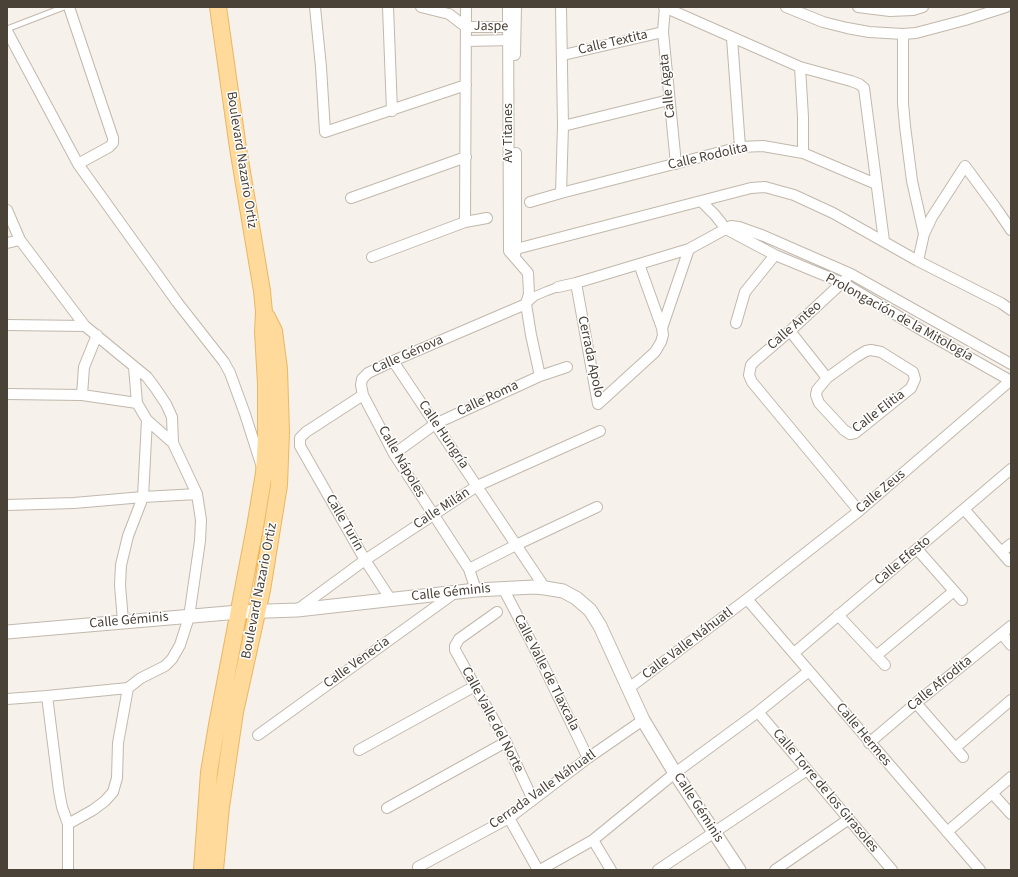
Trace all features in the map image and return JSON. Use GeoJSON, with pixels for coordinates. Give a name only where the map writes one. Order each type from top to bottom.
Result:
{"type":"FeatureCollection","features":[{"type":"Feature","properties":{"kind":"main road","name":"Boulevard Nazario Ortiz"},"geometry":{"type":"LineString","coordinates":[[202,870],[209,772],[264,473],[266,437],[264,312],[262,291],[238,148],[218,7]]}},
{"type":"Feature","properties":{"kind":"main road","name":"Boulevard Nazario Ortiz"},"geometry":{"type":"LineString","coordinates":[[215,870],[221,807],[235,712],[257,611],[279,485],[281,432],[279,376],[274,331],[264,312]]}},
{"type":"Feature","properties":{"kind":"street"},"geometry":{"type":"LineString","coordinates":[[69,7],[113,138],[113,143],[109,147],[78,164]]}},
{"type":"Feature","properties":{"kind":"street"},"geometry":{"type":"LineString","coordinates":[[315,7],[325,132],[392,111],[466,85]]}},
{"type":"Feature","properties":{"kind":"street"},"geometry":{"type":"LineString","coordinates":[[388,7],[392,111]]}},
{"type":"Feature","properties":{"kind":"street"},"geometry":{"type":"LineString","coordinates":[[421,7],[450,14],[466,26]]}},
{"type":"Feature","properties":{"kind":"street"},"geometry":{"type":"LineString","coordinates":[[465,222],[466,7]]}},
{"type":"Feature","properties":{"kind":"street","name":"Av Titanes"},"geometry":{"type":"LineString","coordinates":[[508,7],[512,27]]}},
{"type":"Feature","properties":{"kind":"street","name":"Av Titanes"},"geometry":{"type":"LineString","coordinates":[[515,253],[514,82],[512,27],[516,7]]}},
{"type":"Feature","properties":{"kind":"street"},"geometry":{"type":"LineString","coordinates":[[561,7],[563,55],[561,193]]}},
{"type":"Feature","properties":{"kind":"street"},"geometry":{"type":"LineString","coordinates":[[664,7],[800,67],[851,81],[864,88],[884,241]]}},
{"type":"Feature","properties":{"kind":"street","name":"Calle Agata"},"geometry":{"type":"LineString","coordinates":[[664,7],[662,32],[676,164]]}},
{"type":"Feature","properties":{"kind":"street"},"geometry":{"type":"LineString","coordinates":[[786,7],[802,10],[822,22],[847,28],[869,32],[903,34],[916,33],[1006,7]]}},
{"type":"Feature","properties":{"kind":"street"},"geometry":{"type":"LineString","coordinates":[[858,7],[890,11],[913,10],[923,7]]}},
{"type":"Feature","properties":{"kind":"street","name":"Jaspe"},"geometry":{"type":"LineString","coordinates":[[466,26],[512,27]]}},
{"type":"Feature","properties":{"kind":"street"},"geometry":{"type":"LineString","coordinates":[[7,30],[78,164],[177,302],[224,362],[238,393],[264,473]]}},
{"type":"Feature","properties":{"kind":"street","name":"Calle Textita"},"geometry":{"type":"LineString","coordinates":[[563,55],[662,32]]}},
{"type":"Feature","properties":{"kind":"street"},"geometry":{"type":"LineString","coordinates":[[903,34],[905,126],[912,181],[924,234]]}},
{"type":"Feature","properties":{"kind":"street"},"geometry":{"type":"LineString","coordinates":[[732,38],[740,147]]}},
{"type":"Feature","properties":{"kind":"street","name":"Jaspe"},"geometry":{"type":"LineString","coordinates":[[466,41],[512,40]]}},
{"type":"Feature","properties":{"kind":"street"},"geometry":{"type":"LineString","coordinates":[[800,67],[803,153]]}},
{"type":"Feature","properties":{"kind":"street"},"geometry":{"type":"LineString","coordinates":[[563,126],[669,100]]}},
{"type":"Feature","properties":{"kind":"street","name":"Calle Rodolita"},"geometry":{"type":"LineString","coordinates":[[530,202],[740,147],[772,146],[803,153],[876,184]]}},
{"type":"Feature","properties":{"kind":"street"},"geometry":{"type":"LineString","coordinates":[[352,198],[466,156]]}},
{"type":"Feature","properties":{"kind":"street"},"geometry":{"type":"LineString","coordinates":[[918,260],[924,234],[932,217],[965,166],[1011,230]]}},
{"type":"Feature","properties":{"kind":"street"},"geometry":{"type":"LineString","coordinates":[[540,376],[526,304],[529,294],[528,273],[515,253],[751,188],[765,187],[794,195],[833,213],[918,260],[990,297],[1011,310]]}},
{"type":"Feature","properties":{"kind":"street"},"geometry":{"type":"LineString","coordinates":[[526,304],[535,296],[547,291],[689,249],[726,229],[702,201]]}},
{"type":"Feature","properties":{"kind":"street"},"geometry":{"type":"LineString","coordinates":[[7,210],[20,240],[85,326],[147,377],[166,404],[172,417],[173,443],[197,494],[201,520],[200,542],[188,617],[180,645],[172,659],[164,666],[141,678],[128,688],[7,699]]}},
{"type":"Feature","properties":{"kind":"street"},"geometry":{"type":"LineString","coordinates":[[372,257],[465,222],[487,218]]}},
{"type":"Feature","properties":{"kind":"street","name":"Prolongación de la Mitología"},"geometry":{"type":"LineString","coordinates":[[726,229],[731,226],[753,232],[851,274],[1011,364]]}},
{"type":"Feature","properties":{"kind":"street","name":"Prolongación de la Mitología"},"geometry":{"type":"LineString","coordinates":[[726,229],[776,255],[843,283],[922,331],[1011,381]]}},
{"type":"Feature","properties":{"kind":"street"},"geometry":{"type":"LineString","coordinates":[[7,244],[20,240]]}},
{"type":"Feature","properties":{"kind":"street","name":"Cerrada Apolo"},"geometry":{"type":"LineString","coordinates":[[576,283],[598,404],[655,352],[661,342],[663,335],[662,328],[689,249]]}},
{"type":"Feature","properties":{"kind":"street"},"geometry":{"type":"LineString","coordinates":[[736,323],[745,292],[776,255]]}},
{"type":"Feature","properties":{"kind":"street"},"geometry":{"type":"LineString","coordinates":[[639,264],[662,328]]}},
{"type":"Feature","properties":{"kind":"street","name":"Calle Anteo"},"geometry":{"type":"LineString","coordinates":[[851,274],[790,331],[754,360],[750,365],[749,375],[752,382],[859,511]]}},
{"type":"Feature","properties":{"kind":"street","name":"Calle Génova"},"geometry":{"type":"LineString","coordinates":[[364,394],[361,385],[362,379],[368,374],[393,361],[526,304]]}},
{"type":"Feature","properties":{"kind":"street"},"geometry":{"type":"LineString","coordinates":[[7,325],[85,326]]}},
{"type":"Feature","properties":{"kind":"street"},"geometry":{"type":"LineString","coordinates":[[790,331],[827,378]]}},
{"type":"Feature","properties":{"kind":"street"},"geometry":{"type":"LineString","coordinates":[[82,395],[84,367],[97,335]]}},
{"type":"Feature","properties":{"kind":"street","name":"Calle Elitia"},"geometry":{"type":"LineString","coordinates":[[874,350],[881,352],[913,372],[915,379],[911,388],[856,433],[850,434],[844,430],[816,398],[817,390],[827,378],[866,351],[874,350]]}},
{"type":"Feature","properties":{"kind":"street","name":"Calle Hungría"},"geometry":{"type":"LineString","coordinates":[[393,361],[546,588]]}},
{"type":"Feature","properties":{"kind":"street"},"geometry":{"type":"LineString","coordinates":[[134,367],[137,403],[147,420],[173,443]]}},
{"type":"Feature","properties":{"kind":"street","name":"Calle Roma"},"geometry":{"type":"LineString","coordinates":[[394,454],[436,424],[540,376],[567,367]]}},
{"type":"Feature","properties":{"kind":"street","name":"Calle Zeus"},"geometry":{"type":"LineString","coordinates":[[747,599],[859,511],[1011,381]]}},
{"type":"Feature","properties":{"kind":"street"},"geometry":{"type":"LineString","coordinates":[[7,394],[82,395],[137,403]]}},
{"type":"Feature","properties":{"kind":"street","name":"Calle Turín"},"geometry":{"type":"LineString","coordinates":[[364,394],[306,432],[300,438],[300,446],[365,560],[391,600]]}},
{"type":"Feature","properties":{"kind":"street","name":"Calle Nápoles"},"geometry":{"type":"LineString","coordinates":[[364,394],[394,454],[469,569],[476,590]]}},
{"type":"Feature","properties":{"kind":"street"},"geometry":{"type":"LineString","coordinates":[[123,621],[120,585],[121,565],[128,536],[143,497],[147,420]]}},
{"type":"Feature","properties":{"kind":"street","name":"Calle Milán"},"geometry":{"type":"LineString","coordinates":[[297,610],[365,560],[477,486],[600,431]]}},
{"type":"Feature","properties":{"kind":"street","name":"Calle Efesto"},"geometry":{"type":"LineString","coordinates":[[794,653],[1011,468]]}},
{"type":"Feature","properties":{"kind":"street"},"geometry":{"type":"LineString","coordinates":[[7,505],[197,494]]}},
{"type":"Feature","properties":{"kind":"street"},"geometry":{"type":"LineString","coordinates":[[469,569],[597,507]]}},
{"type":"Feature","properties":{"kind":"street"},"geometry":{"type":"LineString","coordinates":[[964,509],[1009,561]]}},
{"type":"Feature","properties":{"kind":"street"},"geometry":{"type":"LineString","coordinates":[[1001,552],[1011,544]]}},
{"type":"Feature","properties":{"kind":"street"},"geometry":{"type":"LineString","coordinates":[[917,549],[962,600]]}},
{"type":"Feature","properties":{"kind":"street","name":"Calle Géminis"},"geometry":{"type":"LineString","coordinates":[[7,632],[239,612],[297,610],[503,588],[546,588],[563,591],[576,598],[590,610],[600,626],[630,688],[643,720],[675,773],[739,870]]}},
{"type":"Feature","properties":{"kind":"street","name":"Calle Valle de Tlaxcala"},"geometry":{"type":"LineString","coordinates":[[503,588],[541,661],[588,758]]}},
{"type":"Feature","properties":{"kind":"street"},"geometry":{"type":"LineString","coordinates":[[876,656],[954,591]]}},
{"type":"Feature","properties":{"kind":"street","name":"Calle Venecia"},"geometry":{"type":"LineString","coordinates":[[258,735],[456,592]]}},
{"type":"Feature","properties":{"kind":"street","name":"Calle Hermes"},"geometry":{"type":"LineString","coordinates":[[747,599],[869,743],[980,870]]}},
{"type":"Feature","properties":{"kind":"street","name":"Calle Valle Náhuatl"},"geometry":{"type":"LineString","coordinates":[[630,688],[747,599]]}},
{"type":"Feature","properties":{"kind":"street","name":"Calle Valle del Norte"},"geometry":{"type":"LineString","coordinates":[[497,612],[459,639],[455,646],[506,742],[532,800]]}},
{"type":"Feature","properties":{"kind":"street"},"geometry":{"type":"LineString","coordinates":[[838,615],[885,665]]}},
{"type":"Feature","properties":{"kind":"street","name":"Calle Afrodita"},"geometry":{"type":"LineString","coordinates":[[869,743],[1011,626]]}},
{"type":"Feature","properties":{"kind":"street"},"geometry":{"type":"LineString","coordinates":[[1002,634],[1011,645]]}},
{"type":"Feature","properties":{"kind":"street"},"geometry":{"type":"LineString","coordinates":[[509,818],[539,870],[593,840],[675,773],[758,712],[809,671]]}},
{"type":"Feature","properties":{"kind":"street"},"geometry":{"type":"LineString","coordinates":[[359,750],[475,686]]}},
{"type":"Feature","properties":{"kind":"street"},"geometry":{"type":"LineString","coordinates":[[68,824],[93,810],[105,801],[114,788],[117,778],[118,743],[128,688]]}},
{"type":"Feature","properties":{"kind":"street"},"geometry":{"type":"LineString","coordinates":[[47,696],[59,791],[62,807],[68,824],[68,870]]}},
{"type":"Feature","properties":{"kind":"street"},"geometry":{"type":"LineString","coordinates":[[955,748],[1011,700]]}},
{"type":"Feature","properties":{"kind":"street"},"geometry":{"type":"LineString","coordinates":[[916,703],[963,757]]}},
{"type":"Feature","properties":{"kind":"street","name":"Calle Torre de los Girasoles"},"geometry":{"type":"LineString","coordinates":[[758,712],[849,819],[888,869]]}},
{"type":"Feature","properties":{"kind":"street","name":"Cerrada Valle Náhuatl"},"geometry":{"type":"LineString","coordinates":[[418,867],[509,818],[588,758],[643,720]]}},
{"type":"Feature","properties":{"kind":"street"},"geometry":{"type":"LineString","coordinates":[[387,808],[506,742]]}},
{"type":"Feature","properties":{"kind":"street"},"geometry":{"type":"LineString","coordinates":[[658,870],[807,770]]}},
{"type":"Feature","properties":{"kind":"street"},"geometry":{"type":"LineString","coordinates":[[947,832],[1011,777]]}},
{"type":"Feature","properties":{"kind":"street"},"geometry":{"type":"LineString","coordinates":[[992,793],[1011,814]]}},
{"type":"Feature","properties":{"kind":"street"},"geometry":{"type":"LineString","coordinates":[[775,870],[849,819]]}},
{"type":"Feature","properties":{"kind":"street"},"geometry":{"type":"LineString","coordinates":[[593,840],[611,870]]}},
{"type":"Feature","properties":{"kind":"lane"},"geometry":{"type":"LineString","coordinates":[[7,30],[64,7]]}}]}
